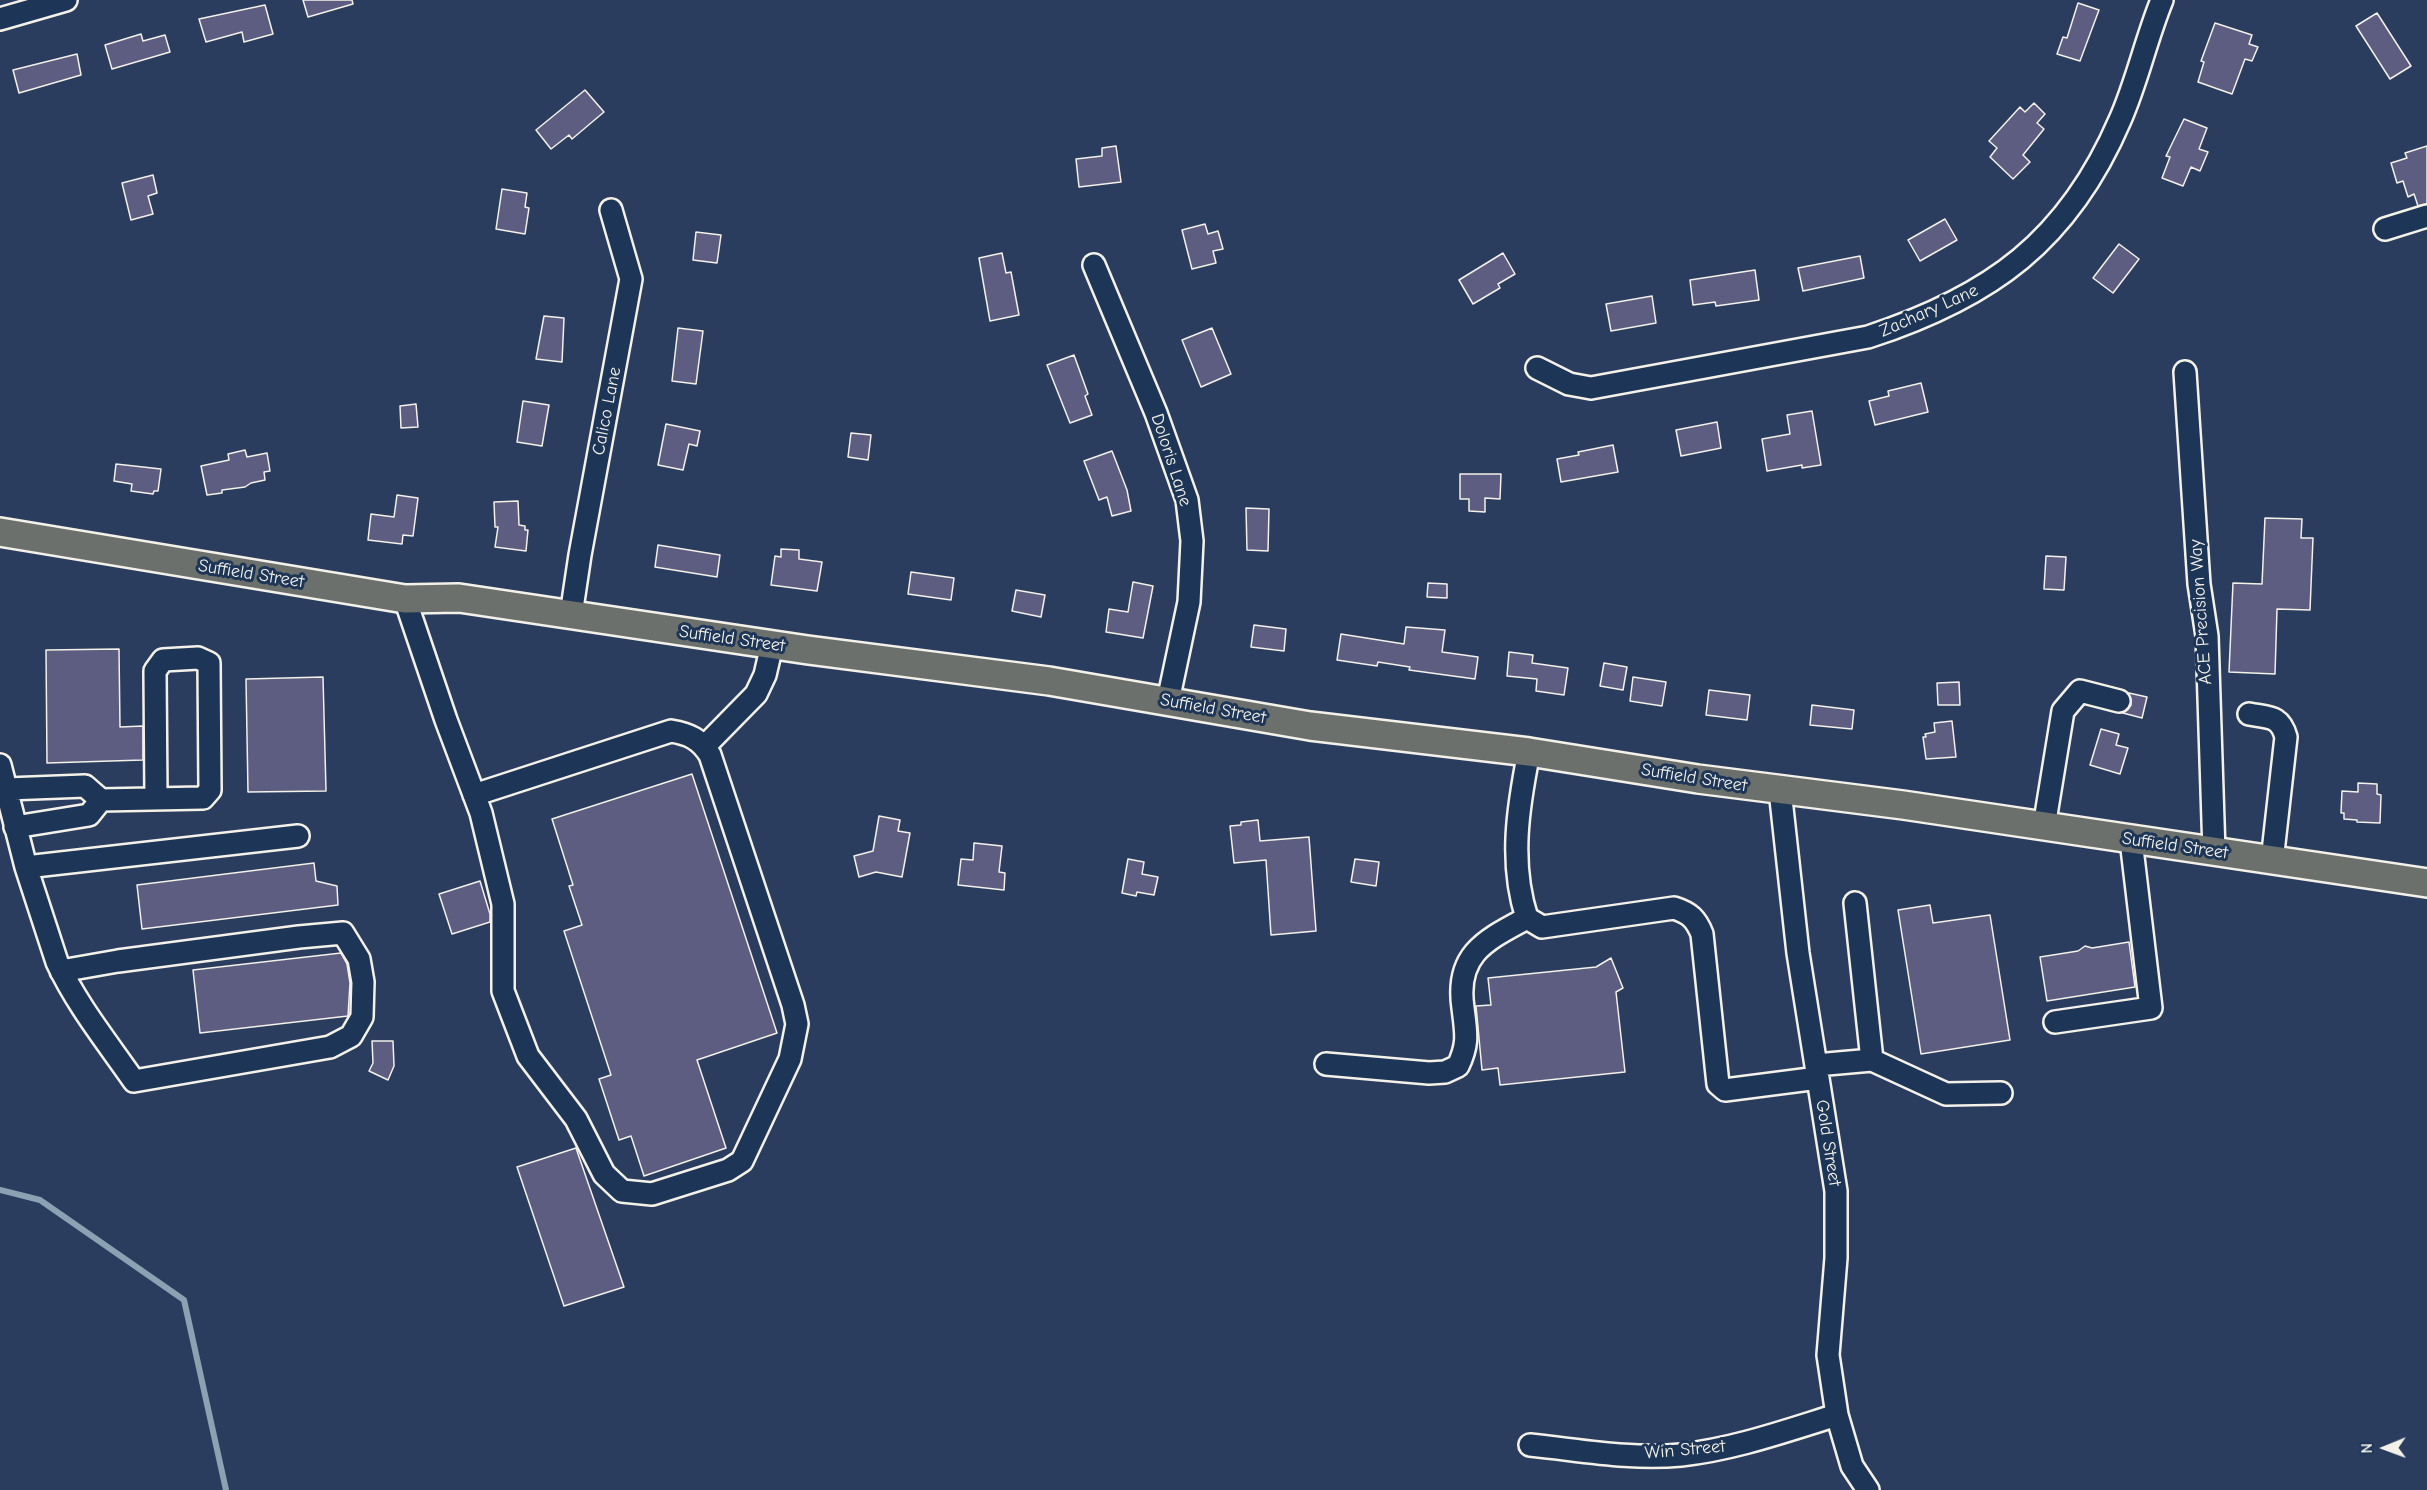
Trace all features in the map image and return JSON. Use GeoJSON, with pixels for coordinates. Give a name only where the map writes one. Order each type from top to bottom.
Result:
{"type":"FeatureCollection","features":[{"type":"Feature","properties":{"kind":"main road","name":"Suffield Street"},"geometry":{"type":"LineString","coordinates":[[0,532],[405,599],[459,598],[772,645],[1049,681],[1310,726],[1529,752],[1780,790],[1903,805],[2427,884]]}},
{"type":"Feature","properties":{"kind":"street"},"geometry":{"type":"LineString","coordinates":[[0,20],[66,0]]}},
{"type":"Feature","properties":{"kind":"street","name":"Zachary Lane"},"geometry":{"type":"LineString","coordinates":[[1537,368],[1569,384],[1591,388],[1868,337],[1936,312],[1983,288],[2019,261],[2049,233],[2078,198],[2103,158],[2122,118],[2162,0]]}},
{"type":"Feature","properties":{"kind":"street","name":"Calico Lane"},"geometry":{"type":"LineString","coordinates":[[571,615],[631,279],[611,210]]}},
{"type":"Feature","properties":{"kind":"street"},"geometry":{"type":"LineString","coordinates":[[2385,229],[2427,216]]}},
{"type":"Feature","properties":{"kind":"street","name":"Doloris Lane"},"geometry":{"type":"LineString","coordinates":[[1094,265],[1156,413],[1187,500],[1192,541],[1189,602],[1168,701]]}},
{"type":"Feature","properties":{"kind":"street","name":"ACE Precision Way"},"geometry":{"type":"LineString","coordinates":[[2185,372],[2198,561],[2207,636],[2214,852]]}},
{"type":"Feature","properties":{"kind":"street"},"geometry":{"type":"LineString","coordinates":[[405,599],[446,720],[474,795],[481,813],[503,904],[503,991],[528,1056],[576,1119],[604,1174],[622,1191],[652,1194],[728,1170],[742,1161],[789,1059],[797,1024],[710,754],[705,746],[697,739],[671,731],[474,795]]}},
{"type":"Feature","properties":{"kind":"street"},"geometry":{"type":"LineString","coordinates":[[705,746],[756,694],[765,675],[772,645]]}},
{"type":"Feature","properties":{"kind":"street"},"geometry":{"type":"LineString","coordinates":[[7,789],[84,786],[101,801],[203,798],[210,790],[209,663],[198,658],[163,660],[155,671],[156,799]]}},
{"type":"Feature","properties":{"kind":"street"},"geometry":{"type":"LineString","coordinates":[[2044,827],[2063,711],[2080,691],[2120,701]]}},
{"type":"Feature","properties":{"kind":"street"},"geometry":{"type":"LineString","coordinates":[[2249,714],[2275,718],[2283,725],[2286,737],[2272,861]]}},
{"type":"Feature","properties":{"kind":"street"},"geometry":{"type":"LineString","coordinates":[[1529,752],[1518,810],[1516,841],[1521,899],[1527,918],[1542,927],[1674,909],[1688,913],[1698,922],[1702,934],[1718,1084],[1725,1090],[1872,1060],[1946,1094],[2001,1093]]}},
{"type":"Feature","properties":{"kind":"street"},"geometry":{"type":"LineString","coordinates":[[0,765],[26,867],[61,971],[77,999],[134,1081],[330,1047],[351,1036],[362,1017],[363,982],[359,959],[343,933],[118,961],[61,971]]}},
{"type":"Feature","properties":{"kind":"street","name":"Gold Street"},"geometry":{"type":"LineString","coordinates":[[1780,790],[1798,953],[1836,1191],[1836,1258],[1828,1355],[1837,1416],[1852,1466],[1868,1490]]}},
{"type":"Feature","properties":{"kind":"street"},"geometry":{"type":"LineString","coordinates":[[15,827],[89,815],[101,801]]}},
{"type":"Feature","properties":{"kind":"street"},"geometry":{"type":"LineString","coordinates":[[26,867],[298,836]]}},
{"type":"Feature","properties":{"kind":"street"},"geometry":{"type":"LineString","coordinates":[[2055,1022],[2151,1008],[2131,840]]}},
{"type":"Feature","properties":{"kind":"street"},"geometry":{"type":"LineString","coordinates":[[1855,903],[1872,1060]]}},
{"type":"Feature","properties":{"kind":"street"},"geometry":{"type":"LineString","coordinates":[[1326,1064],[1429,1074],[1445,1072],[1458,1066],[1466,1048],[1462,977],[1471,955],[1488,939],[1527,918]]}},
{"type":"Feature","properties":{"kind":"street","name":"Win Street"},"geometry":{"type":"LineString","coordinates":[[1530,1445],[1620,1455],[1679,1455],[1730,1447],[1837,1416]]}},
{"type":"Feature","properties":{"kind":"building"},"geometry":{"type":"Polygon","coordinates":[[[303,0],[352,0],[353,4],[308,17],[303,0]]]}},
{"type":"Feature","properties":{"kind":"building"},"geometry":{"type":"Polygon","coordinates":[[[2078,3],[2099,10],[2080,61],[2057,54],[2063,37],[2067,38],[2078,3]]]}},
{"type":"Feature","properties":{"kind":"building"},"geometry":{"type":"Polygon","coordinates":[[[265,5],[273,34],[244,42],[242,32],[206,42],[199,19],[265,5]]]}},
{"type":"Feature","properties":{"kind":"building"},"geometry":{"type":"Polygon","coordinates":[[[2377,13],[2411,66],[2390,79],[2356,26],[2377,13]]]}},
{"type":"Feature","properties":{"kind":"building"},"geometry":{"type":"Polygon","coordinates":[[[2215,23],[2252,35],[2249,44],[2258,47],[2252,61],[2245,59],[2232,94],[2198,82],[2204,62],[2201,61],[2215,23]]]}},
{"type":"Feature","properties":{"kind":"building"},"geometry":{"type":"Polygon","coordinates":[[[141,34],[143,41],[165,35],[170,52],[112,69],[105,45],[141,34]]]}},
{"type":"Feature","properties":{"kind":"building"},"geometry":{"type":"Polygon","coordinates":[[[77,54],[81,75],[19,93],[13,70],[77,54]]]}},
{"type":"Feature","properties":{"kind":"building"},"geometry":{"type":"Polygon","coordinates":[[[585,90],[604,112],[572,139],[569,135],[551,149],[536,130],[585,90]]]}},
{"type":"Feature","properties":{"kind":"building"},"geometry":{"type":"Polygon","coordinates":[[[2034,103],[2045,114],[2037,123],[2044,129],[2023,155],[2030,162],[2013,179],[1990,157],[1997,148],[1989,141],[2020,107],[2025,112],[2034,103]]]}},
{"type":"Feature","properties":{"kind":"building"},"geometry":{"type":"Polygon","coordinates":[[[2184,119],[2207,128],[2199,149],[2208,152],[2200,171],[2191,167],[2183,186],[2162,178],[2170,157],[2166,156],[2184,119]]]}},
{"type":"Feature","properties":{"kind":"building"},"geometry":{"type":"Polygon","coordinates":[[[1116,146],[1121,182],[1079,187],[1076,159],[1102,156],[1102,148],[1116,146]]]}},
{"type":"Feature","properties":{"kind":"building"},"geometry":{"type":"Polygon","coordinates":[[[2427,146],[2427,204],[2418,206],[2414,194],[2408,197],[2403,181],[2397,183],[2391,163],[2407,158],[2405,153],[2427,146]]]}},
{"type":"Feature","properties":{"kind":"building"},"geometry":{"type":"Polygon","coordinates":[[[153,175],[157,193],[148,196],[153,214],[131,220],[122,183],[153,175]]]}},
{"type":"Feature","properties":{"kind":"building"},"geometry":{"type":"Polygon","coordinates":[[[502,189],[527,193],[525,207],[529,208],[525,234],[496,229],[502,189]]]}},
{"type":"Feature","properties":{"kind":"building"},"geometry":{"type":"Polygon","coordinates":[[[1945,219],[1957,240],[1920,261],[1908,240],[1945,219]]]}},
{"type":"Feature","properties":{"kind":"building"},"geometry":{"type":"Polygon","coordinates":[[[1205,224],[1208,234],[1218,231],[1223,249],[1213,251],[1216,263],[1192,269],[1182,230],[1205,224]]]}},
{"type":"Feature","properties":{"kind":"building"},"geometry":{"type":"Polygon","coordinates":[[[696,232],[721,235],[717,263],[693,260],[696,232]]]}},
{"type":"Feature","properties":{"kind":"building"},"geometry":{"type":"Polygon","coordinates":[[[2119,244],[2139,259],[2113,293],[2093,278],[2119,244]]]}},
{"type":"Feature","properties":{"kind":"building"},"geometry":{"type":"Polygon","coordinates":[[[1002,253],[1006,273],[1011,272],[1019,315],[990,321],[979,258],[1002,253]]]}},
{"type":"Feature","properties":{"kind":"building"},"geometry":{"type":"Polygon","coordinates":[[[1503,253],[1515,274],[1498,284],[1500,288],[1473,304],[1459,280],[1503,253]]]}},
{"type":"Feature","properties":{"kind":"building"},"geometry":{"type":"Polygon","coordinates":[[[1860,256],[1864,278],[1803,291],[1798,268],[1860,256]]]}},
{"type":"Feature","properties":{"kind":"building"},"geometry":{"type":"Polygon","coordinates":[[[1755,270],[1759,300],[1716,306],[1715,302],[1693,305],[1690,280],[1755,270]]]}},
{"type":"Feature","properties":{"kind":"building"},"geometry":{"type":"Polygon","coordinates":[[[1652,296],[1656,323],[1611,331],[1606,304],[1652,296]]]}},
{"type":"Feature","properties":{"kind":"building"},"geometry":{"type":"Polygon","coordinates":[[[544,316],[564,318],[562,362],[536,359],[544,316]]]}},
{"type":"Feature","properties":{"kind":"building"},"geometry":{"type":"Polygon","coordinates":[[[678,328],[703,331],[696,384],[672,381],[678,328]]]}},
{"type":"Feature","properties":{"kind":"building"},"geometry":{"type":"Polygon","coordinates":[[[1212,328],[1231,374],[1201,387],[1182,340],[1212,328]]]}},
{"type":"Feature","properties":{"kind":"building"},"geometry":{"type":"Polygon","coordinates":[[[1074,355],[1088,394],[1085,396],[1092,415],[1070,423],[1047,365],[1074,355]]]}},
{"type":"Feature","properties":{"kind":"building"},"geometry":{"type":"Polygon","coordinates":[[[1921,383],[1928,412],[1875,425],[1869,401],[1889,396],[1888,391],[1921,383]]]}},
{"type":"Feature","properties":{"kind":"building"},"geometry":{"type":"Polygon","coordinates":[[[523,401],[549,405],[542,446],[517,442],[523,401]]]}},
{"type":"Feature","properties":{"kind":"building"},"geometry":{"type":"Polygon","coordinates":[[[416,404],[418,427],[401,428],[400,406],[416,404]]]}},
{"type":"Feature","properties":{"kind":"building"},"geometry":{"type":"Polygon","coordinates":[[[1812,411],[1821,465],[1802,468],[1802,465],[1767,471],[1762,439],[1790,434],[1787,415],[1812,411]]]}},
{"type":"Feature","properties":{"kind":"building"},"geometry":{"type":"Polygon","coordinates":[[[1717,422],[1721,448],[1681,456],[1676,430],[1717,422]]]}},
{"type":"Feature","properties":{"kind":"building"},"geometry":{"type":"Polygon","coordinates":[[[666,424],[700,431],[697,446],[689,444],[683,470],[658,465],[666,424]]]}},
{"type":"Feature","properties":{"kind":"building"},"geometry":{"type":"Polygon","coordinates":[[[851,433],[871,435],[868,460],[848,457],[851,433]]]}},
{"type":"Feature","properties":{"kind":"building"},"geometry":{"type":"Polygon","coordinates":[[[1613,445],[1618,472],[1561,482],[1557,459],[1613,445]]]}},
{"type":"Feature","properties":{"kind":"building"},"geometry":{"type":"Polygon","coordinates":[[[245,450],[247,457],[267,453],[270,471],[264,472],[265,480],[245,487],[222,490],[222,493],[207,495],[201,466],[229,460],[228,454],[245,450]]]}},
{"type":"Feature","properties":{"kind":"building"},"geometry":{"type":"Polygon","coordinates":[[[1112,451],[1127,490],[1131,511],[1112,516],[1107,497],[1099,500],[1084,461],[1112,451]]]}},
{"type":"Feature","properties":{"kind":"building"},"geometry":{"type":"Polygon","coordinates":[[[116,464],[161,469],[158,491],[154,491],[153,494],[131,491],[132,484],[114,481],[116,464]]]}},
{"type":"Feature","properties":{"kind":"building"},"geometry":{"type":"Polygon","coordinates":[[[1460,474],[1501,474],[1500,499],[1485,498],[1485,512],[1469,511],[1469,499],[1460,499],[1460,474]]]}},
{"type":"Feature","properties":{"kind":"building"},"geometry":{"type":"Polygon","coordinates":[[[397,495],[418,498],[413,536],[403,535],[402,544],[368,540],[371,514],[394,517],[397,495]]]}},
{"type":"Feature","properties":{"kind":"building"},"geometry":{"type":"Polygon","coordinates":[[[518,501],[519,525],[525,526],[525,530],[528,530],[526,551],[495,547],[498,527],[495,527],[494,502],[518,501]]]}},
{"type":"Feature","properties":{"kind":"building"},"geometry":{"type":"Polygon","coordinates":[[[1246,508],[1269,509],[1268,551],[1247,550],[1246,508]]]}},
{"type":"Feature","properties":{"kind":"building"},"geometry":{"type":"Polygon","coordinates":[[[2265,518],[2302,519],[2301,538],[2313,538],[2310,610],[2277,609],[2275,674],[2229,672],[2233,583],[2262,584],[2265,518]]]}},
{"type":"Feature","properties":{"kind":"building"},"geometry":{"type":"Polygon","coordinates":[[[658,545],[720,555],[717,577],[655,567],[658,545]]]}},
{"type":"Feature","properties":{"kind":"building"},"geometry":{"type":"Polygon","coordinates":[[[781,549],[799,550],[799,559],[822,562],[817,591],[771,585],[775,556],[781,557],[781,549]]]}},
{"type":"Feature","properties":{"kind":"building"},"geometry":{"type":"Polygon","coordinates":[[[2046,556],[2066,557],[2064,590],[2044,589],[2046,556]]]}},
{"type":"Feature","properties":{"kind":"building"},"geometry":{"type":"Polygon","coordinates":[[[911,572],[954,578],[951,600],[908,594],[911,572]]]}},
{"type":"Feature","properties":{"kind":"building"},"geometry":{"type":"Polygon","coordinates":[[[1133,582],[1153,586],[1143,638],[1106,632],[1109,609],[1128,612],[1133,582]]]}},
{"type":"Feature","properties":{"kind":"building"},"geometry":{"type":"Polygon","coordinates":[[[1428,583],[1447,584],[1447,598],[1427,597],[1428,583]]]}},
{"type":"Feature","properties":{"kind":"building"},"geometry":{"type":"Polygon","coordinates":[[[1016,590],[1045,595],[1041,617],[1012,611],[1016,590]]]}},
{"type":"Feature","properties":{"kind":"building"},"geometry":{"type":"Polygon","coordinates":[[[1254,625],[1286,629],[1284,651],[1251,647],[1254,625]]]}},
{"type":"Feature","properties":{"kind":"building"},"geometry":{"type":"Polygon","coordinates":[[[1406,627],[1445,630],[1442,652],[1478,657],[1475,679],[1409,670],[1410,667],[1378,662],[1377,666],[1337,660],[1341,634],[1404,644],[1406,627]]]}},
{"type":"Feature","properties":{"kind":"building"},"geometry":{"type":"Polygon","coordinates":[[[119,649],[120,727],[143,726],[143,760],[47,763],[46,650],[119,649]]]}},
{"type":"Feature","properties":{"kind":"building"},"geometry":{"type":"Polygon","coordinates":[[[1509,652],[1533,655],[1532,663],[1568,668],[1564,695],[1536,691],[1537,679],[1507,676],[1509,652]]]}},
{"type":"Feature","properties":{"kind":"building"},"geometry":{"type":"Polygon","coordinates":[[[1604,663],[1627,667],[1623,690],[1600,686],[1604,663]]]}},
{"type":"Feature","properties":{"kind":"building"},"geometry":{"type":"Polygon","coordinates":[[[323,677],[326,791],[248,792],[246,679],[323,677]]]}},
{"type":"Feature","properties":{"kind":"building"},"geometry":{"type":"Polygon","coordinates":[[[1633,677],[1666,682],[1662,706],[1630,701],[1633,677]]]}},
{"type":"Feature","properties":{"kind":"building"},"geometry":{"type":"Polygon","coordinates":[[[1959,682],[1960,705],[1938,705],[1937,683],[1959,682]]]}},
{"type":"Feature","properties":{"kind":"building"},"geometry":{"type":"Polygon","coordinates":[[[1709,690],[1750,695],[1747,720],[1706,715],[1709,690]]]}},
{"type":"Feature","properties":{"kind":"building"},"geometry":{"type":"Polygon","coordinates":[[[2129,693],[2147,697],[2142,718],[2123,713],[2131,705],[2129,693]]]}},
{"type":"Feature","properties":{"kind":"building"},"geometry":{"type":"Polygon","coordinates":[[[1812,705],[1854,710],[1852,729],[1810,725],[1812,705]]]}},
{"type":"Feature","properties":{"kind":"building"},"geometry":{"type":"Polygon","coordinates":[[[1952,721],[1956,757],[1926,759],[1923,737],[1926,737],[1925,734],[1935,732],[1934,723],[1952,721]]]}},
{"type":"Feature","properties":{"kind":"building"},"geometry":{"type":"Polygon","coordinates":[[[2101,729],[2119,734],[2116,745],[2128,748],[2120,774],[2090,765],[2101,729]]]}},
{"type":"Feature","properties":{"kind":"building"},"geometry":{"type":"Polygon","coordinates":[[[692,774],[777,1033],[697,1060],[726,1148],[644,1176],[631,1136],[619,1140],[599,1079],[611,1075],[564,931],[582,925],[569,886],[573,885],[552,819],[692,774]]]}},
{"type":"Feature","properties":{"kind":"building"},"geometry":{"type":"Polygon","coordinates":[[[2358,783],[2377,784],[2377,794],[2381,795],[2380,823],[2344,819],[2344,813],[2341,813],[2342,791],[2358,792],[2358,783]]]}},
{"type":"Feature","properties":{"kind":"building"},"geometry":{"type":"Polygon","coordinates":[[[879,816],[900,820],[898,831],[910,833],[902,877],[876,872],[859,877],[854,856],[873,851],[879,816]]]}},
{"type":"Feature","properties":{"kind":"building"},"geometry":{"type":"Polygon","coordinates":[[[1258,820],[1260,841],[1309,837],[1316,931],[1271,935],[1266,860],[1234,863],[1230,826],[1258,820]]]}},
{"type":"Feature","properties":{"kind":"building"},"geometry":{"type":"Polygon","coordinates":[[[974,843],[1002,846],[999,872],[1005,873],[1004,890],[958,885],[961,859],[973,860],[974,843]]]}},
{"type":"Feature","properties":{"kind":"building"},"geometry":{"type":"Polygon","coordinates":[[[1128,859],[1144,862],[1142,874],[1158,877],[1154,895],[1137,892],[1136,896],[1122,893],[1128,859]]]}},
{"type":"Feature","properties":{"kind":"building"},"geometry":{"type":"Polygon","coordinates":[[[1355,859],[1379,862],[1376,886],[1351,882],[1355,859]]]}},
{"type":"Feature","properties":{"kind":"building"},"geometry":{"type":"Polygon","coordinates":[[[314,863],[316,881],[337,886],[338,905],[142,929],[137,885],[314,863]]]}},
{"type":"Feature","properties":{"kind":"building"},"geometry":{"type":"Polygon","coordinates":[[[480,881],[490,914],[490,922],[452,934],[439,894],[480,881]]]}},
{"type":"Feature","properties":{"kind":"building"},"geometry":{"type":"Polygon","coordinates":[[[1930,905],[1933,923],[1990,915],[2010,1040],[1921,1054],[1898,910],[1930,905]]]}},
{"type":"Feature","properties":{"kind":"building"},"geometry":{"type":"Polygon","coordinates":[[[2129,942],[2135,987],[2047,1001],[2040,957],[2078,951],[2085,946],[2092,948],[2129,942]]]}},
{"type":"Feature","properties":{"kind":"building"},"geometry":{"type":"Polygon","coordinates":[[[341,953],[347,964],[350,983],[348,1016],[200,1033],[193,970],[341,953]]]}},
{"type":"Feature","properties":{"kind":"building"},"geometry":{"type":"Polygon","coordinates":[[[1611,958],[1623,988],[1616,992],[1625,1072],[1500,1085],[1498,1068],[1482,1070],[1476,1006],[1491,1005],[1488,978],[1596,967],[1611,958]]]}},
{"type":"Feature","properties":{"kind":"building"},"geometry":{"type":"Polygon","coordinates":[[[372,1041],[393,1041],[394,1066],[388,1080],[369,1071],[373,1063],[372,1041]]]}},
{"type":"Feature","properties":{"kind":"building"},"geometry":{"type":"Polygon","coordinates":[[[576,1148],[624,1287],[564,1306],[517,1167],[576,1148]]]}},
{"type":"Feature","properties":{"kind":"waterway"},"geometry":{"type":"LineString","coordinates":[[0,1190],[40,1200],[184,1300],[226,1490]]}}]}
